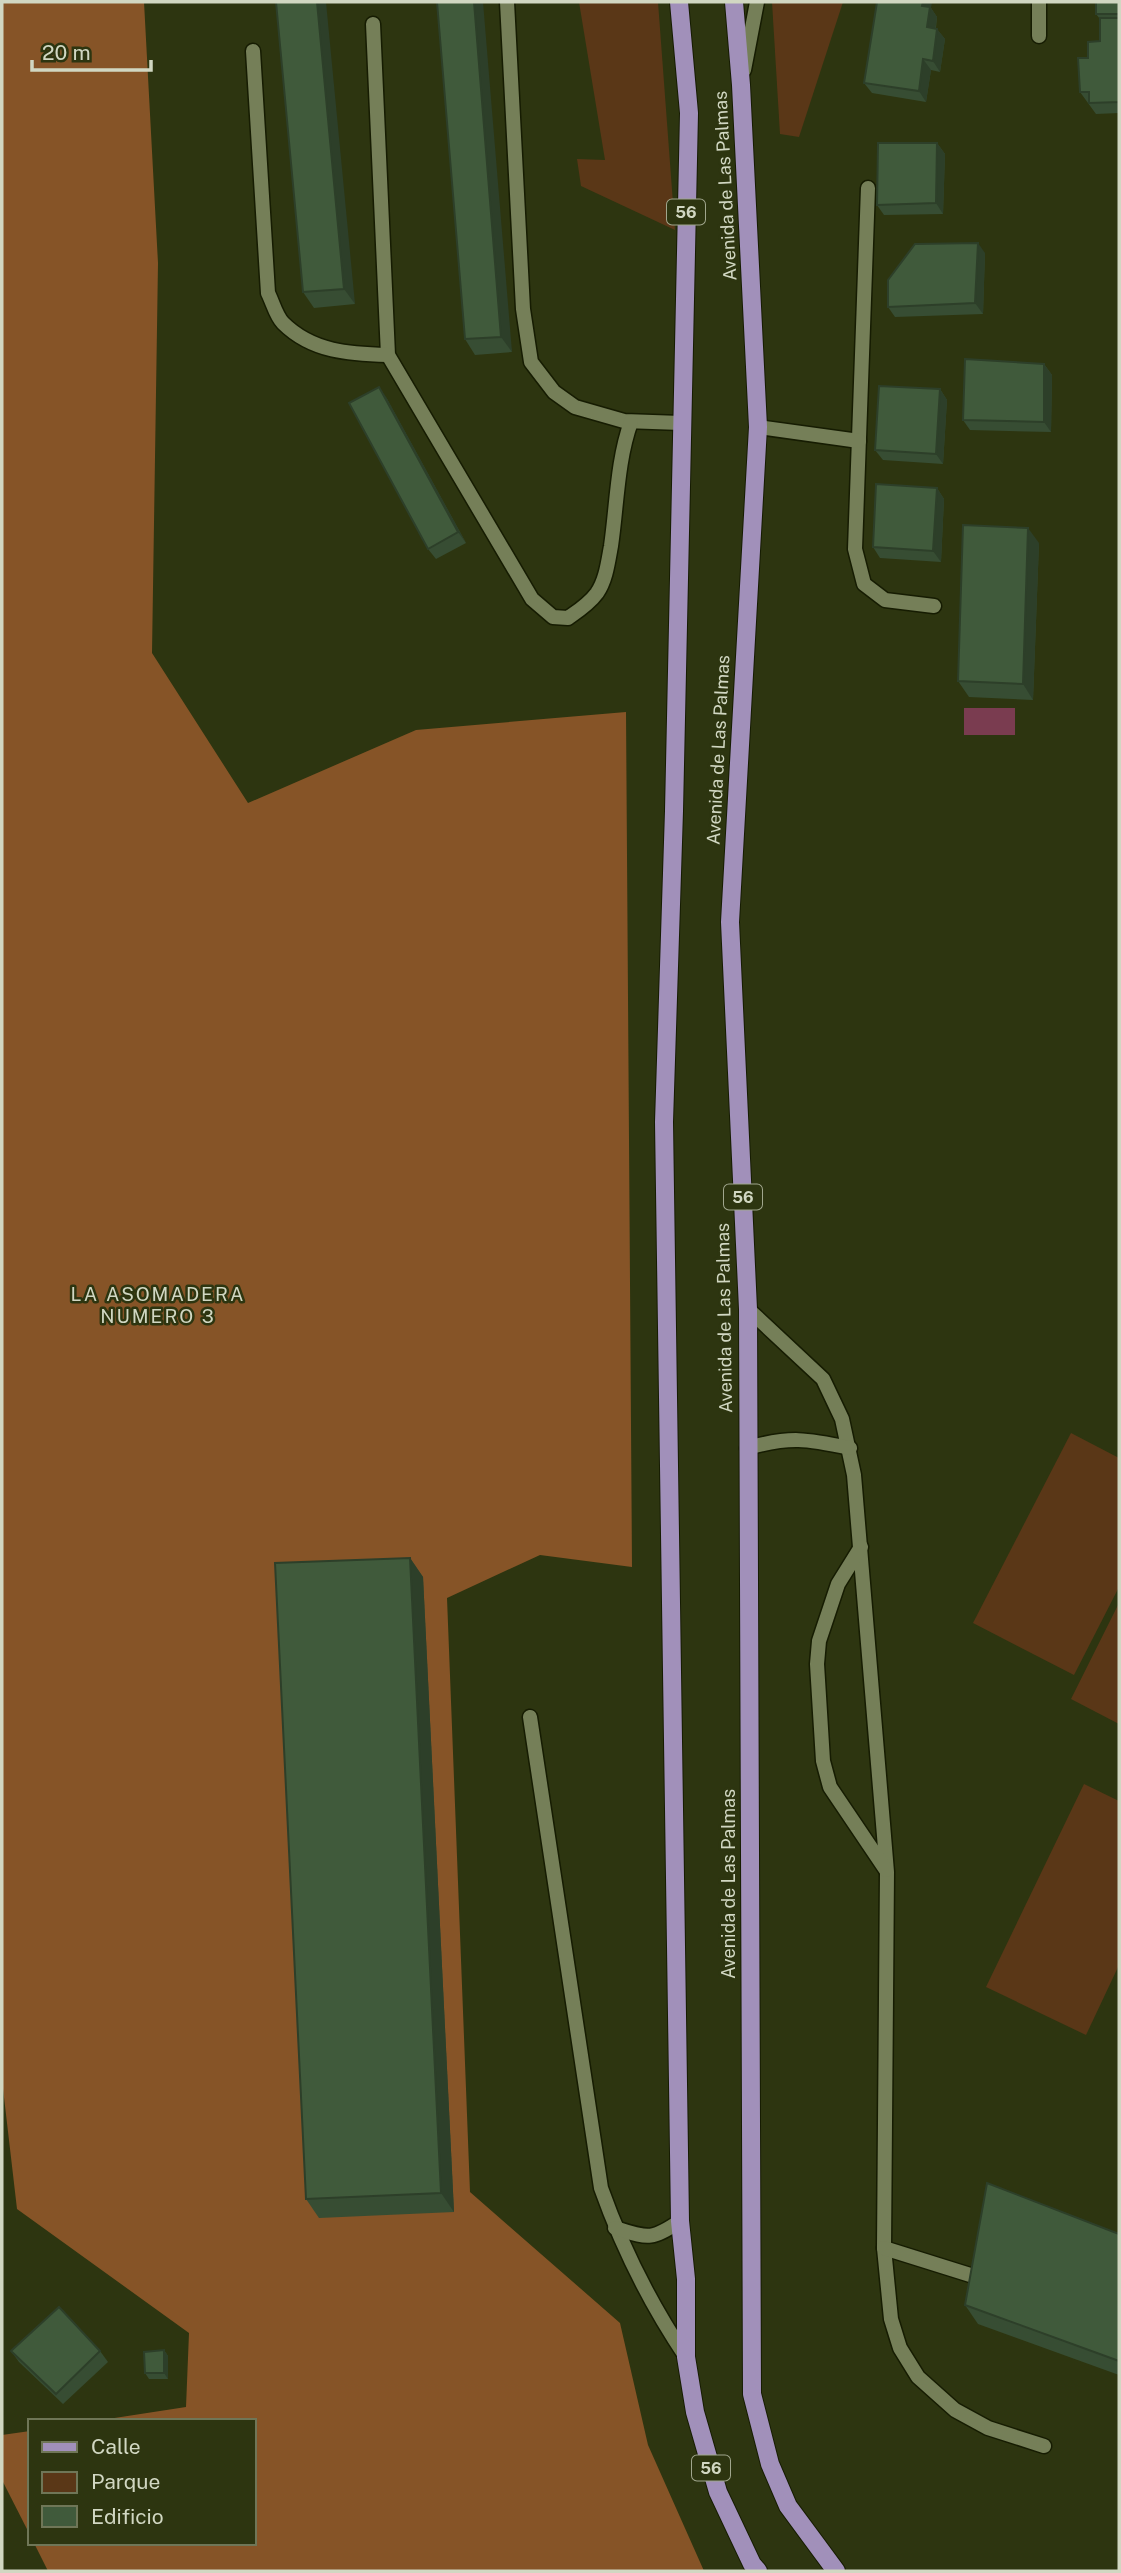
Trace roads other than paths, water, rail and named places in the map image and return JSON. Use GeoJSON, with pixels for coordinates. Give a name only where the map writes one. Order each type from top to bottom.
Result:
{"type":"FeatureCollection","features":[{"type":"Feature","properties":{"kind":"main road","name":"Avenida de Las Palmas"},"geometry":{"type":"LineString","coordinates":[[679,2],[689,113],[674,811],[664,1122],[680,2221],[687,2279],[686,2357],[695,2412],[718,2492],[752,2564],[758,2571]]}},
{"type":"Feature","properties":{"kind":"main road","name":"Avenida de Las Palmas"},"geometry":{"type":"LineString","coordinates":[[734,2],[741,85],[758,427],[730,922],[748,1309],[752,2394],[770,2464],[788,2506],[836,2571]]}},
{"type":"Feature","properties":{"kind":"street"},"geometry":{"type":"LineString","coordinates":[[507,2],[523,309],[531,362],[554,392],[575,407],[631,422],[681,423]]}},
{"type":"Feature","properties":{"kind":"street"},"geometry":{"type":"LineString","coordinates":[[741,85],[757,2]]}},
{"type":"Feature","properties":{"kind":"street"},"geometry":{"type":"LineString","coordinates":[[1039,36],[1040,2]]}},
{"type":"Feature","properties":{"kind":"street"},"geometry":{"type":"LineString","coordinates":[[373,24],[388,355],[532,599],[553,617],[568,618],[597,593],[602,582],[615,517],[624,442],[631,422]]}},
{"type":"Feature","properties":{"kind":"street"},"geometry":{"type":"LineString","coordinates":[[253,51],[268,293],[282,322],[305,340],[343,353],[388,355]]}},
{"type":"Feature","properties":{"kind":"street"},"geometry":{"type":"LineString","coordinates":[[868,188],[855,549],[864,584],[885,600],[934,606]]}},
{"type":"Feature","properties":{"kind":"street"},"geometry":{"type":"LineString","coordinates":[[758,427],[859,441]]}},
{"type":"Feature","properties":{"kind":"street"},"geometry":{"type":"LineString","coordinates":[[748,1309],[823,1379],[842,1419],[850,1448],[861,1547],[887,1872],[884,2248],[891,2319],[900,2348],[918,2377],[955,2410],[988,2428],[1044,2446]]}},
{"type":"Feature","properties":{"kind":"street"},"geometry":{"type":"LineString","coordinates":[[747,1448],[779,1440],[798,1439],[850,1448]]}},
{"type":"Feature","properties":{"kind":"street"},"geometry":{"type":"LineString","coordinates":[[861,1547],[838,1584],[819,1641],[817,1664],[822,1761],[830,1787],[887,1872]]}},
{"type":"Feature","properties":{"kind":"street"},"geometry":{"type":"LineString","coordinates":[[530,1717],[601,2188],[615,2228],[668,2330],[686,2357]]}},
{"type":"Feature","properties":{"kind":"street"},"geometry":{"type":"LineString","coordinates":[[615,2228],[642,2236],[660,2235],[680,2221]]}},
{"type":"Feature","properties":{"kind":"street"},"geometry":{"type":"LineString","coordinates":[[884,2248],[983,2279]]}},
{"type":"Feature","properties":{"kind":"district","name":"LA ASOMADERA NUMERO 3"},"geometry":{"type":"Point","coordinates":[158,1305]}}]}
